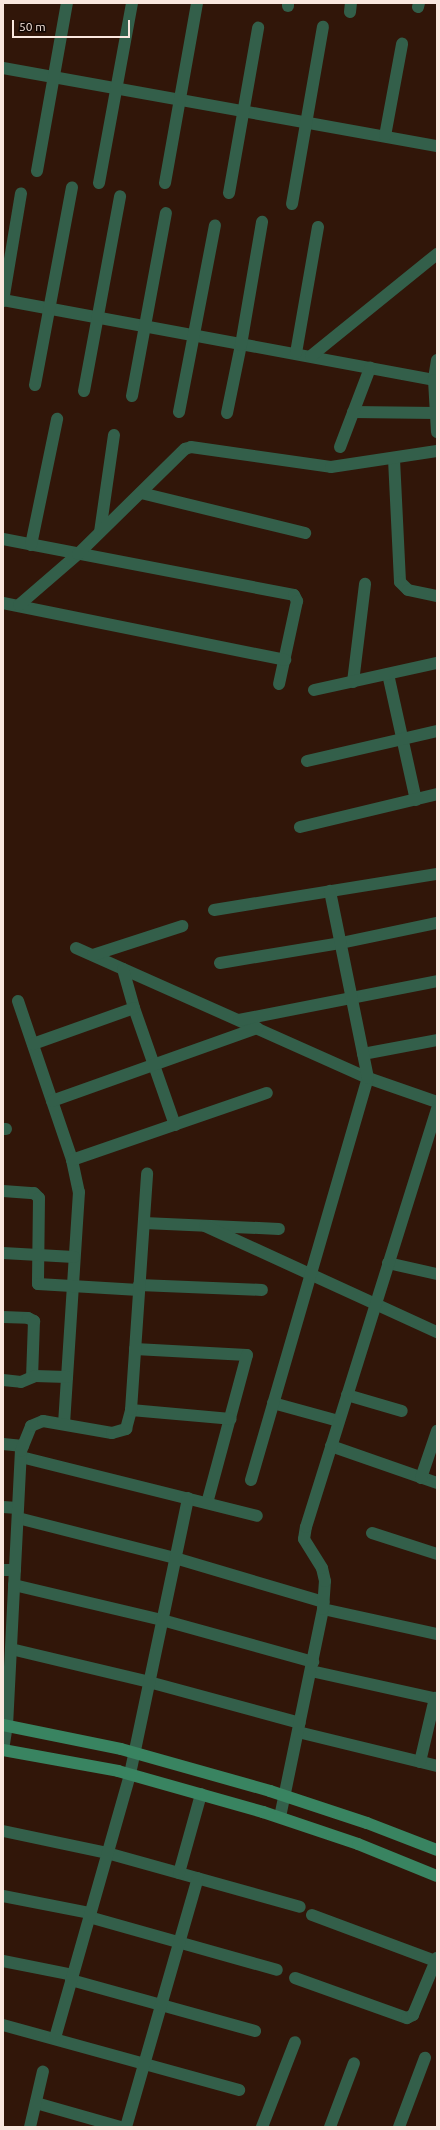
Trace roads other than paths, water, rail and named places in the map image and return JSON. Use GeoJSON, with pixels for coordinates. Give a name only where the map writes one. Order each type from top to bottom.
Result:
{"type":"FeatureCollection","features":[{"type":"Feature","properties":{"kind":"street"},"geometry":{"type":"LineString","coordinates":[[37,171],[67,3]]}},
{"type":"Feature","properties":{"kind":"street"},"geometry":{"type":"LineString","coordinates":[[99,183],[132,3]]}},
{"type":"Feature","properties":{"kind":"street"},"geometry":{"type":"LineString","coordinates":[[165,183],[197,4]]}},
{"type":"Feature","properties":{"kind":"street"},"geometry":{"type":"LineString","coordinates":[[292,204],[323,27]]}},
{"type":"Feature","properties":{"kind":"street"},"geometry":{"type":"LineString","coordinates":[[229,193],[258,28]]}},
{"type":"Feature","properties":{"kind":"street"},"geometry":{"type":"LineString","coordinates":[[385,136],[402,44]]}},
{"type":"Feature","properties":{"kind":"street"},"geometry":{"type":"LineString","coordinates":[[3,68],[437,146]]}},
{"type":"Feature","properties":{"kind":"street"},"geometry":{"type":"LineString","coordinates":[[35,384],[51,308],[72,187]]}},
{"type":"Feature","properties":{"kind":"street"},"geometry":{"type":"LineString","coordinates":[[21,193],[3,300],[241,345],[296,353],[434,380]]}},
{"type":"Feature","properties":{"kind":"street"},"geometry":{"type":"LineString","coordinates":[[84,390],[120,196]]}},
{"type":"Feature","properties":{"kind":"street"},"geometry":{"type":"LineString","coordinates":[[132,396],[166,213]]}},
{"type":"Feature","properties":{"kind":"street"},"geometry":{"type":"LineString","coordinates":[[227,413],[241,345],[262,222]]}},
{"type":"Feature","properties":{"kind":"street"},"geometry":{"type":"LineString","coordinates":[[179,412],[215,226]]}},
{"type":"Feature","properties":{"kind":"street"},"geometry":{"type":"LineString","coordinates":[[296,353],[318,227]]}},
{"type":"Feature","properties":{"kind":"street"},"geometry":{"type":"LineString","coordinates":[[311,356],[437,254]]}},
{"type":"Feature","properties":{"kind":"street"},"geometry":{"type":"LineString","coordinates":[[437,360],[434,380],[437,432]]}},
{"type":"Feature","properties":{"kind":"street"},"geometry":{"type":"LineString","coordinates":[[340,446],[370,368]]}},
{"type":"Feature","properties":{"kind":"street"},"geometry":{"type":"LineString","coordinates":[[353,412],[436,413]]}},
{"type":"Feature","properties":{"kind":"street"},"geometry":{"type":"LineString","coordinates":[[31,545],[57,419]]}},
{"type":"Feature","properties":{"kind":"street"},"geometry":{"type":"LineString","coordinates":[[100,532],[114,435]]}},
{"type":"Feature","properties":{"kind":"street"},"geometry":{"type":"LineString","coordinates":[[19,606],[78,554],[141,494],[185,449],[192,447],[331,467],[394,459],[437,451]]}},
{"type":"Feature","properties":{"kind":"street"},"geometry":{"type":"LineString","coordinates":[[394,459],[402,586],[408,590],[437,596]]}},
{"type":"Feature","properties":{"kind":"street"},"geometry":{"type":"LineString","coordinates":[[141,494],[305,533]]}},
{"type":"Feature","properties":{"kind":"street"},"geometry":{"type":"LineString","coordinates":[[3,539],[294,594],[297,601],[279,684]]}},
{"type":"Feature","properties":{"kind":"street"},"geometry":{"type":"LineString","coordinates":[[353,682],[365,584]]}},
{"type":"Feature","properties":{"kind":"street"},"geometry":{"type":"LineString","coordinates":[[3,603],[285,660]]}},
{"type":"Feature","properties":{"kind":"street"},"geometry":{"type":"LineString","coordinates":[[314,690],[437,663]]}},
{"type":"Feature","properties":{"kind":"street"},"geometry":{"type":"LineString","coordinates":[[388,674],[416,800]]}},
{"type":"Feature","properties":{"kind":"street"},"geometry":{"type":"LineString","coordinates":[[307,761],[437,731]]}},
{"type":"Feature","properties":{"kind":"street"},"geometry":{"type":"LineString","coordinates":[[300,827],[437,794]]}},
{"type":"Feature","properties":{"kind":"street"},"geometry":{"type":"LineString","coordinates":[[214,910],[437,874]]}},
{"type":"Feature","properties":{"kind":"street"},"geometry":{"type":"LineString","coordinates":[[251,1480],[368,1078],[330,891]]}},
{"type":"Feature","properties":{"kind":"street"},"geometry":{"type":"LineString","coordinates":[[220,963],[341,943],[437,923]]}},
{"type":"Feature","properties":{"kind":"street"},"geometry":{"type":"LineString","coordinates":[[93,955],[182,926]]}},
{"type":"Feature","properties":{"kind":"street"},"geometry":{"type":"LineString","coordinates":[[76,948],[368,1078],[437,1102]]}},
{"type":"Feature","properties":{"kind":"street"},"geometry":{"type":"LineString","coordinates":[[123,969],[134,1008],[175,1124]]}},
{"type":"Feature","properties":{"kind":"street"},"geometry":{"type":"LineString","coordinates":[[239,1020],[437,981]]}},
{"type":"Feature","properties":{"kind":"street"},"geometry":{"type":"LineString","coordinates":[[18,1001],[72,1160],[79,1192],[64,1422]]}},
{"type":"Feature","properties":{"kind":"street"},"geometry":{"type":"LineString","coordinates":[[33,1044],[134,1008]]}},
{"type":"Feature","properties":{"kind":"street"},"geometry":{"type":"LineString","coordinates":[[52,1101],[257,1028]]}},
{"type":"Feature","properties":{"kind":"street"},"geometry":{"type":"LineString","coordinates":[[363,1054],[437,1040]]}},
{"type":"Feature","properties":{"kind":"street"},"geometry":{"type":"LineString","coordinates":[[72,1160],[267,1093]]}},
{"type":"Feature","properties":{"kind":"street"},"geometry":{"type":"LineString","coordinates":[[280,1817],[324,1605],[325,1581],[322,1568],[304,1540],[306,1526],[437,1109]]}},
{"type":"Feature","properties":{"kind":"street"},"geometry":{"type":"LineString","coordinates":[[147,1174],[131,1410],[126,1429],[121,1433],[64,1422],[43,1421],[32,1426],[22,1451],[18,1513],[9,1570],[14,1585],[7,1635],[11,1649],[3,1750],[130,1774],[201,1794],[280,1817],[358,1844],[437,1876]]}},
{"type":"Feature","properties":{"kind":"street"},"geometry":{"type":"LineString","coordinates":[[3,1191],[34,1193],[39,1198],[40,1255],[38,1284],[72,1288],[262,1290]]}},
{"type":"Feature","properties":{"kind":"street"},"geometry":{"type":"LineString","coordinates":[[144,1223],[278,1229]]}},
{"type":"Feature","properties":{"kind":"street"},"geometry":{"type":"LineString","coordinates":[[205,1226],[437,1332]]}},
{"type":"Feature","properties":{"kind":"street"},"geometry":{"type":"LineString","coordinates":[[3,1253],[74,1257]]}},
{"type":"Feature","properties":{"kind":"street"},"geometry":{"type":"LineString","coordinates":[[388,1263],[437,1274]]}},
{"type":"Feature","properties":{"kind":"street"},"geometry":{"type":"LineString","coordinates":[[3,1317],[28,1318],[34,1321],[32,1377]]}},
{"type":"Feature","properties":{"kind":"street"},"geometry":{"type":"LineString","coordinates":[[135,1349],[248,1355],[207,1503]]}},
{"type":"Feature","properties":{"kind":"street"},"geometry":{"type":"LineString","coordinates":[[3,1380],[21,1382],[32,1377],[67,1377]]}},
{"type":"Feature","properties":{"kind":"street"},"geometry":{"type":"LineString","coordinates":[[347,1395],[402,1411]]}},
{"type":"Feature","properties":{"kind":"street"},"geometry":{"type":"LineString","coordinates":[[273,1403],[339,1421]]}},
{"type":"Feature","properties":{"kind":"street"},"geometry":{"type":"LineString","coordinates":[[131,1410],[231,1418]]}},
{"type":"Feature","properties":{"kind":"street"},"geometry":{"type":"LineString","coordinates":[[421,1478],[437,1430]]}},
{"type":"Feature","properties":{"kind":"street"},"geometry":{"type":"LineString","coordinates":[[3,1444],[22,1451],[257,1516]]}},
{"type":"Feature","properties":{"kind":"street"},"geometry":{"type":"LineString","coordinates":[[331,1446],[437,1483]]}},
{"type":"Feature","properties":{"kind":"street"},"geometry":{"type":"LineString","coordinates":[[54,2038],[130,1774],[188,1498]]}},
{"type":"Feature","properties":{"kind":"street"},"geometry":{"type":"LineString","coordinates":[[3,1507],[18,1513],[175,1558],[324,1605],[437,1634]]}},
{"type":"Feature","properties":{"kind":"street"},"geometry":{"type":"LineString","coordinates":[[372,1533],[437,1554]]}},
{"type":"Feature","properties":{"kind":"street"},"geometry":{"type":"LineString","coordinates":[[14,1585],[162,1620],[312,1667],[436,1698],[420,1762]]}},
{"type":"Feature","properties":{"kind":"street"},"geometry":{"type":"LineString","coordinates":[[11,1649],[149,1682],[299,1728],[437,1766]]}},
{"type":"Feature","properties":{"kind":"street"},"geometry":{"type":"LineString","coordinates":[[5,1726],[134,1753],[285,1796],[367,1823],[437,1850]]}},
{"type":"Feature","properties":{"kind":"street"},"geometry":{"type":"LineString","coordinates":[[179,1873],[201,1794]]}},
{"type":"Feature","properties":{"kind":"street"},"geometry":{"type":"LineString","coordinates":[[3,1831],[107,1853],[300,1907]]}},
{"type":"Feature","properties":{"kind":"street"},"geometry":{"type":"LineString","coordinates":[[126,2127],[198,1878]]}},
{"type":"Feature","properties":{"kind":"street"},"geometry":{"type":"LineString","coordinates":[[3,1896],[90,1915],[277,1970]]}},
{"type":"Feature","properties":{"kind":"street"},"geometry":{"type":"LineString","coordinates":[[294,1978],[407,2018],[413,2015],[436,1959],[312,1915]]}},
{"type":"Feature","properties":{"kind":"street"},"geometry":{"type":"LineString","coordinates":[[3,1960],[72,1977],[161,2005],[255,2031]]}},
{"type":"Feature","properties":{"kind":"street"},"geometry":{"type":"LineString","coordinates":[[3,2025],[239,2090]]}},
{"type":"Feature","properties":{"kind":"street"},"geometry":{"type":"LineString","coordinates":[[262,2127],[295,2042]]}},
{"type":"Feature","properties":{"kind":"street"},"geometry":{"type":"LineString","coordinates":[[399,2127],[425,2058]]}},
{"type":"Feature","properties":{"kind":"street"},"geometry":{"type":"LineString","coordinates":[[330,2127],[354,2063]]}},
{"type":"Feature","properties":{"kind":"street"},"geometry":{"type":"LineString","coordinates":[[30,2127],[43,2071]]}},
{"type":"Feature","properties":{"kind":"street"},"geometry":{"type":"LineString","coordinates":[[36,2103],[120,2127]]}}]}
